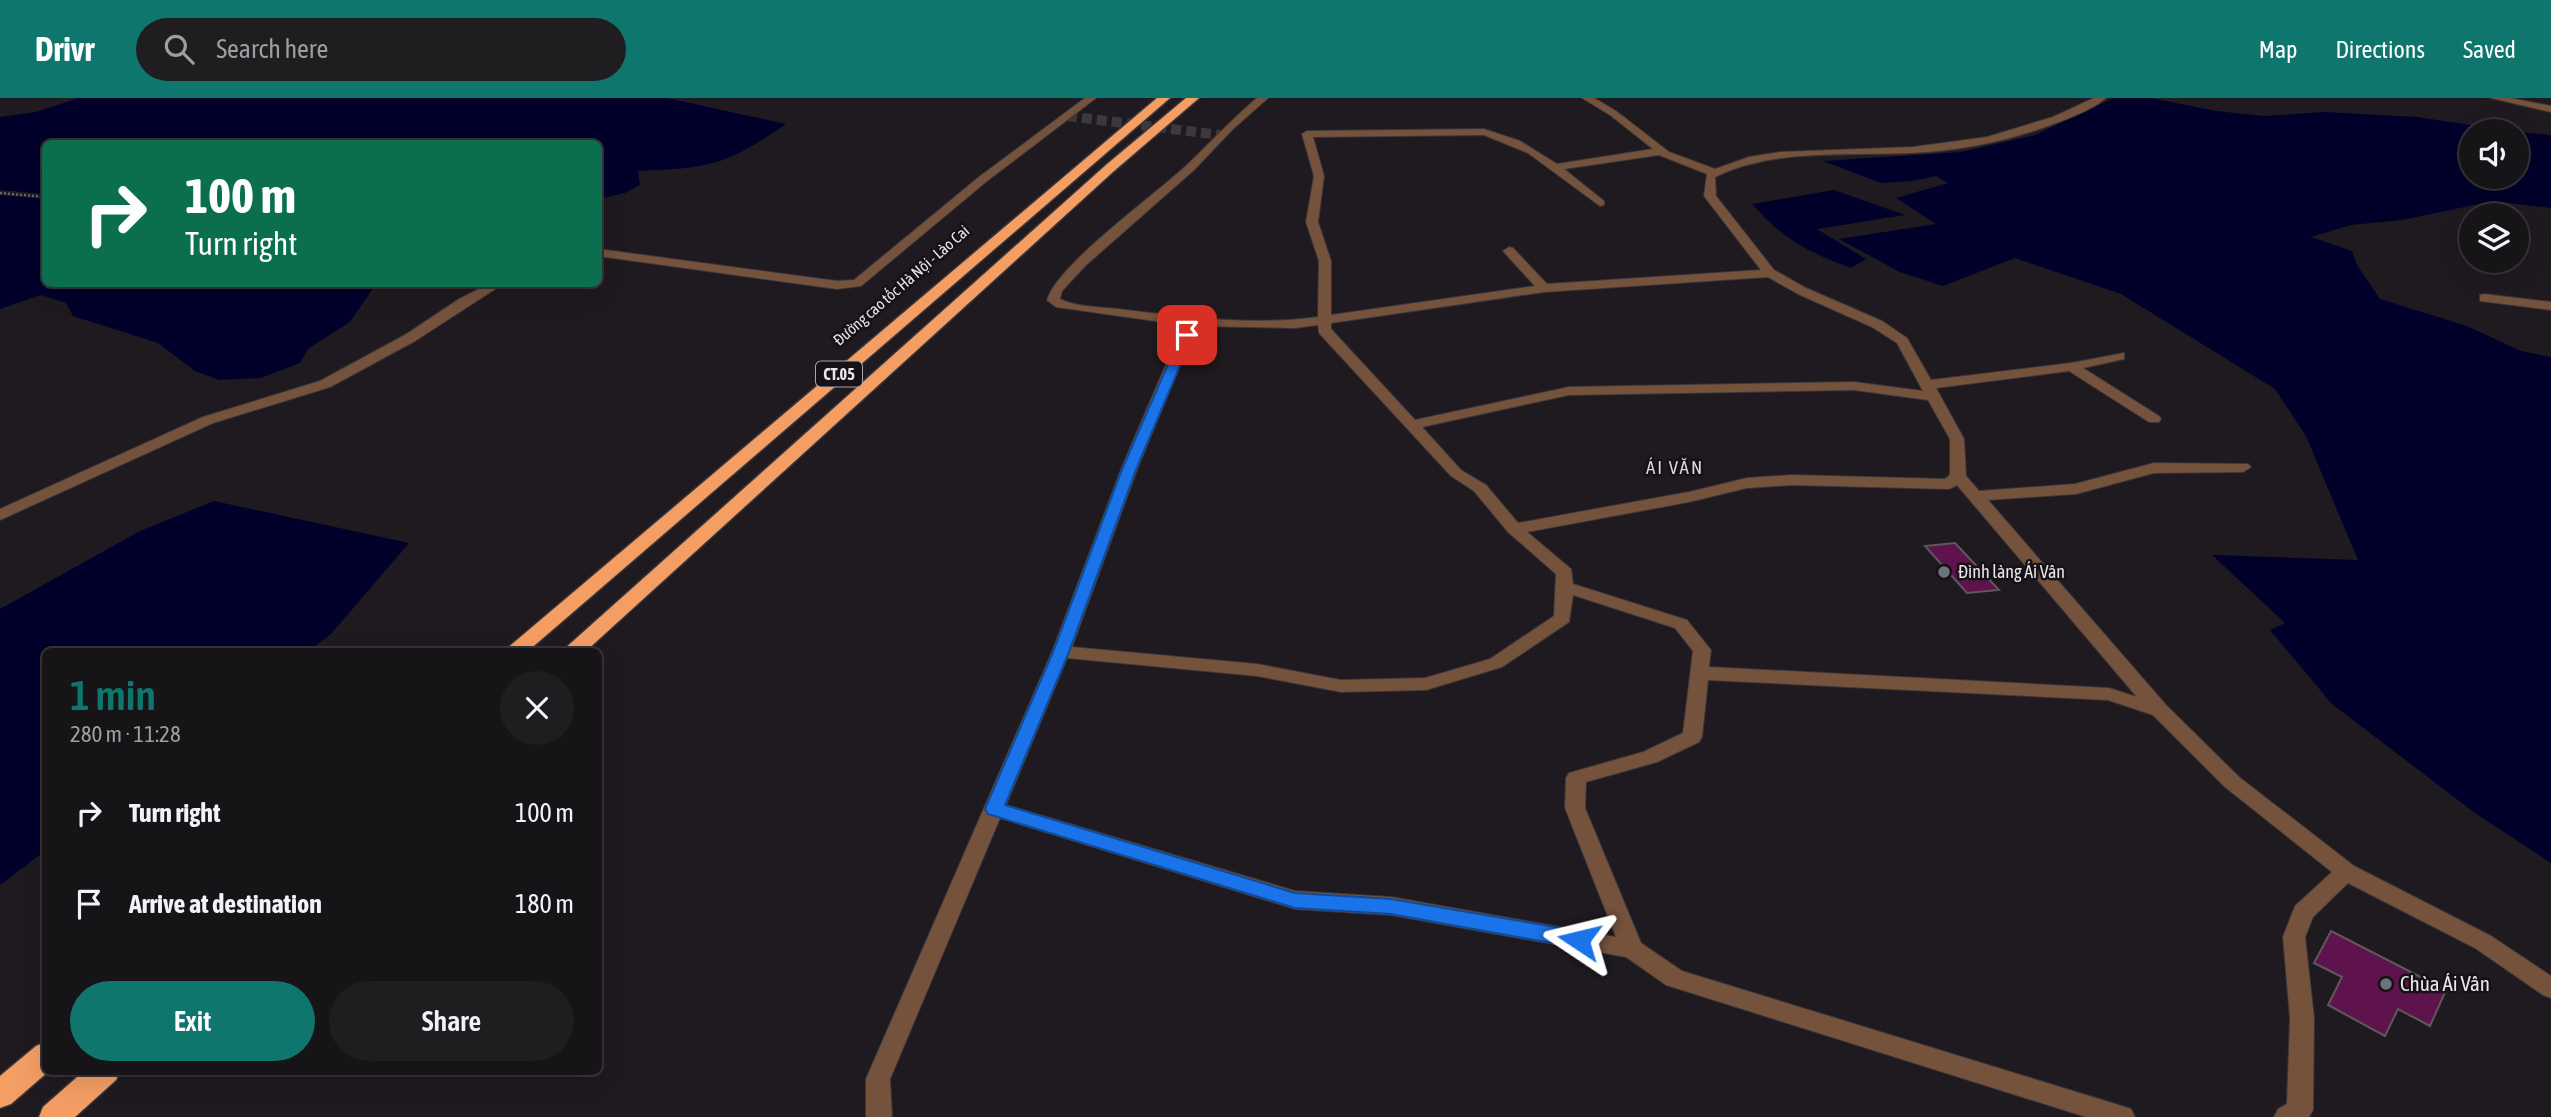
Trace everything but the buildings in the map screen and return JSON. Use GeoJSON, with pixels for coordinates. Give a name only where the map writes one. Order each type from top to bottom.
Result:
{"type":"FeatureCollection","features":[{"type":"Feature","properties":{"kind":"highway","name":"Đường cao tốc Hà Nội - Lào Cai"},"geometry":{"type":"LineString","coordinates":[[519,648],[1164,98]]}},
{"type":"Feature","properties":{"kind":"highway","name":"CT.05"},"geometry":{"type":"LineString","coordinates":[[576,648],[1110,168],[1192,98]]}},
{"type":"Feature","properties":{"kind":"highway"},"geometry":{"type":"LineString","coordinates":[[0,1094],[42,1058]]}},
{"type":"Feature","properties":{"kind":"highway"},"geometry":{"type":"LineString","coordinates":[[54,1117],[101,1075]]}},
{"type":"Feature","properties":{"kind":"street"},"geometry":{"type":"LineString","coordinates":[[602,253],[785,279],[837,285],[857,283],[983,179],[1091,98]]}},
{"type":"Feature","properties":{"kind":"street"},"geometry":{"type":"LineString","coordinates":[[1264,98],[1228,128],[1190,168],[1081,263],[1056,290],[1053,300],[1087,309],[1190,322],[1295,324],[1544,288],[1770,273]]}},
{"type":"Feature","properties":{"kind":"street"},"geometry":{"type":"LineString","coordinates":[[1587,98],[1613,113],[1662,151],[1715,173]]}},
{"type":"Feature","properties":{"kind":"street"},"geometry":{"type":"LineString","coordinates":[[2101,98],[2054,122],[1979,143],[1915,150],[1760,158],[1724,167],[1710,176],[1710,196],[1770,273],[1802,291],[1877,324],[1902,341],[1957,439],[1958,477],[2159,710],[2232,782],[2346,872],[2483,942],[2551,988]]}},
{"type":"Feature","properties":{"kind":"street"},"geometry":{"type":"LineString","coordinates":[[2496,98],[2551,109]]}},
{"type":"Feature","properties":{"kind":"street"},"geometry":{"type":"LineString","coordinates":[[1061,652],[1257,670],[1340,686],[1426,684],[1496,663],[1563,618],[1565,573],[1514,529],[1480,488],[1456,473],[1324,330],[1325,261],[1312,222],[1319,176],[1307,134],[1484,132],[1496,135],[1556,167],[1601,203]]}},
{"type":"Feature","properties":{"kind":"street"},"geometry":{"type":"LineString","coordinates":[[1556,167],[1662,151]]}},
{"type":"Feature","properties":{"kind":"street"},"geometry":{"type":"LineString","coordinates":[[1509,251],[1544,288]]}},
{"type":"Feature","properties":{"kind":"street"},"geometry":{"type":"LineString","coordinates":[[0,515],[208,420],[325,384],[410,338],[463,302],[491,287]]}},
{"type":"Feature","properties":{"kind":"street"},"geometry":{"type":"LineString","coordinates":[[2484,298],[2551,306]]}},
{"type":"Feature","properties":{"kind":"street"},"geometry":{"type":"LineString","coordinates":[[879,1117],[878,1079],[1061,652],[1130,467],[1187,335],[1190,322]]}},
{"type":"Feature","properties":{"kind":"street"},"geometry":{"type":"LineString","coordinates":[[1411,425],[1569,391],[1854,386],[1931,391],[2119,356]]}},
{"type":"Feature","properties":{"kind":"street"},"geometry":{"type":"LineString","coordinates":[[2071,367],[2154,419]]}},
{"type":"Feature","properties":{"kind":"street"},"geometry":{"type":"LineString","coordinates":[[1975,496],[2076,489],[2154,468],[2243,467]]}},
{"type":"Feature","properties":{"kind":"street"},"geometry":{"type":"LineString","coordinates":[[1514,529],[1689,497],[1747,483],[1792,480],[1949,484],[1958,477]]}},
{"type":"Feature","properties":{"kind":"street"},"geometry":{"type":"LineString","coordinates":[[1564,587],[1681,624],[1702,650],[1692,737],[1650,757],[1576,778],[1575,807],[1632,949]]}},
{"type":"Feature","properties":{"kind":"street"},"geometry":{"type":"LineString","coordinates":[[1699,673],[2109,694],[2159,710]]}},
{"type":"Feature","properties":{"kind":"street"},"geometry":{"type":"LineString","coordinates":[[995,809],[1295,900],[1391,906],[1632,949],[1674,978],[2122,1117]]}},
{"type":"Feature","properties":{"kind":"street"},"geometry":{"type":"LineString","coordinates":[[2287,1117],[2300,1110],[2302,1070],[2302,1018],[2294,937],[2303,912],[2346,872]]}},
{"type":"Feature","properties":{"kind":"path"},"geometry":{"type":"LineString","coordinates":[[0,193],[42,197]]}},
{"type":"Feature","properties":{"kind":"water"},"geometry":{"type":"Polygon","coordinates":[[[79,98],[667,98],[786,124],[732,157],[700,166],[638,171],[640,185],[625,193],[602,198],[602,140],[42,140],[42,194],[0,190],[0,117],[36,112],[79,98]]]}},
{"type":"Feature","properties":{"kind":"water"},"geometry":{"type":"Polygon","coordinates":[[[2114,98],[2151,98],[2216,111],[2264,116],[2325,112],[2417,117],[2459,123],[2459,189],[2529,189],[2529,133],[2551,135],[2551,208],[2529,205],[2529,203],[2493,201],[2459,203],[2459,208],[2402,220],[2351,225],[2311,237],[2352,251],[2357,265],[2380,299],[2467,326],[2521,351],[2551,357],[2551,863],[2475,813],[2332,704],[2270,630],[2285,623],[2212,555],[2358,560],[2306,436],[2275,389],[2121,294],[2015,258],[1943,286],[1900,272],[1839,239],[1936,224],[1896,198],[1948,183],[1936,176],[1881,183],[1823,161],[1961,152],[2035,135],[2114,98]]]}},
{"type":"Feature","properties":{"kind":"water"},"geometry":{"type":"Polygon","coordinates":[[[1834,190],[1905,215],[1817,229],[1866,259],[1851,268],[1797,243],[1774,227],[1752,204],[1834,190]]]}},
{"type":"Feature","properties":{"kind":"water"},"geometry":{"type":"Polygon","coordinates":[[[0,195],[42,199],[42,287],[374,287],[350,322],[308,349],[300,363],[261,378],[219,380],[195,371],[158,343],[73,316],[66,303],[41,295],[0,309],[0,195]]]}},
{"type":"Feature","properties":{"kind":"water"},"geometry":{"type":"Polygon","coordinates":[[[214,501],[409,543],[331,634],[312,648],[42,648],[42,853],[0,885],[0,609],[140,531],[214,501]]]}},
{"type":"Feature","properties":{"kind":"tunnel"},"geometry":{"type":"LineString","coordinates":[[1067,116],[1220,135]]}},
{"type":"Feature","properties":{"kind":"place","name":"Đình làng Ái Vân"},"geometry":{"type":"Point","coordinates":[1944,572]}},
{"type":"Feature","properties":{"kind":"place","name":"Chùa Ái Vân"},"geometry":{"type":"Point","coordinates":[2386,984]}},
{"type":"Feature","properties":{"kind":"district","name":"ÁI VĂN"},"geometry":{"type":"Point","coordinates":[1675,467]}},
{"type":"Feature","properties":{"kind":"route"},"geometry":{"type":"LineString","coordinates":[[1187,335],[1130,467],[1061,652],[995,809],[1295,900],[1391,906],[1579,940]]}}]}
